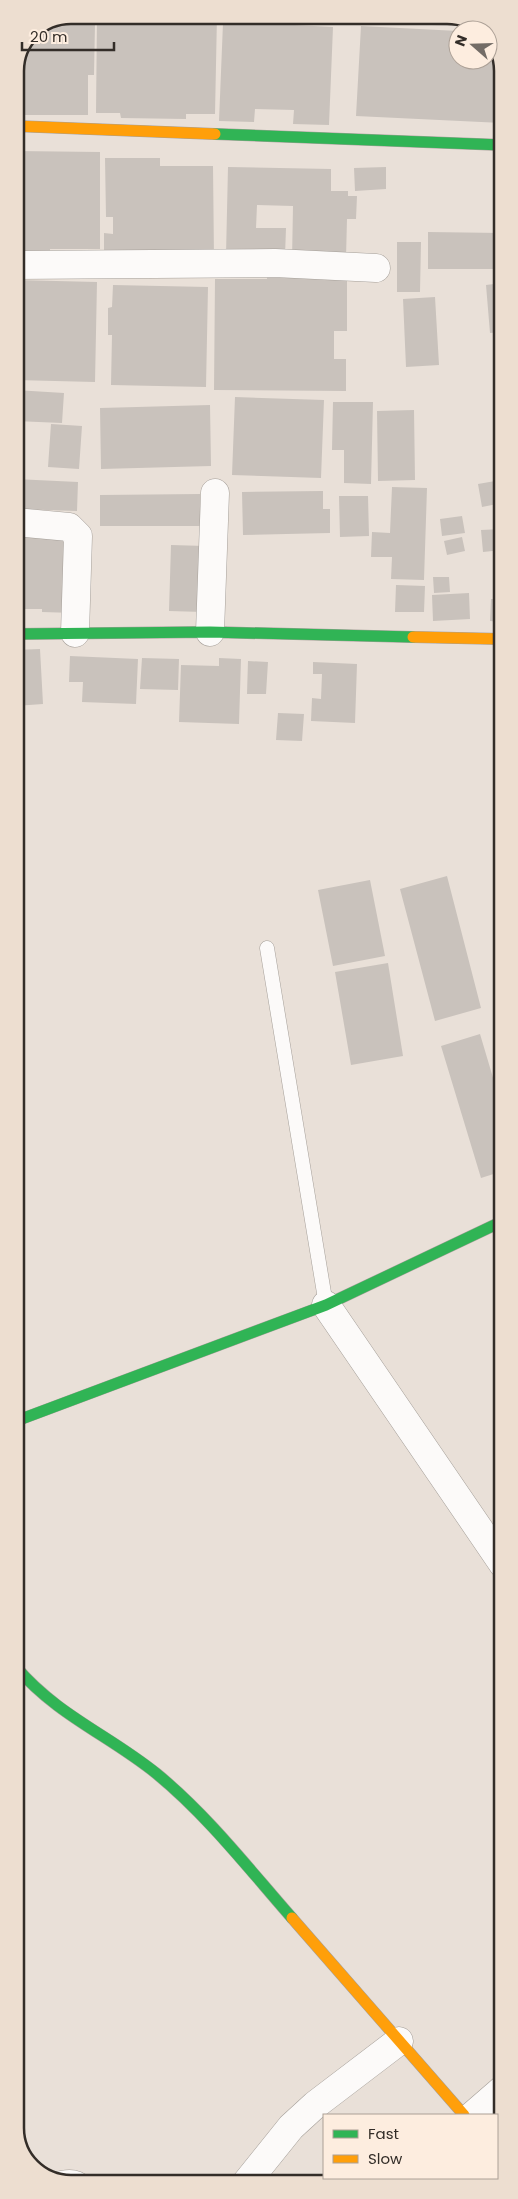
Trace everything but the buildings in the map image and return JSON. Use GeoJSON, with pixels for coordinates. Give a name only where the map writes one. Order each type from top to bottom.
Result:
{"type":"FeatureCollection","features":[{"type":"Feature","properties":{"kind":"street"},"geometry":{"type":"LineString","coordinates":[[24,126],[494,145]]}},
{"type":"Feature","properties":{"kind":"street"},"geometry":{"type":"LineString","coordinates":[[24,265],[275,263],[376,268]]}},
{"type":"Feature","properties":{"kind":"street"},"geometry":{"type":"LineString","coordinates":[[210,632],[215,493]]}},
{"type":"Feature","properties":{"kind":"street"},"geometry":{"type":"LineString","coordinates":[[24,523],[69,527],[78,536],[75,634]]}},
{"type":"Feature","properties":{"kind":"street"},"geometry":{"type":"LineString","coordinates":[[24,634],[210,632],[494,639]]}},
{"type":"Feature","properties":{"kind":"street"},"geometry":{"type":"LineString","coordinates":[[24,1418],[326,1305],[494,1225]]}},
{"type":"Feature","properties":{"kind":"street"},"geometry":{"type":"LineString","coordinates":[[326,1305],[494,1551]]}},
{"type":"Feature","properties":{"kind":"street"},"geometry":{"type":"LineString","coordinates":[[24,1677],[29,1684],[68,1717],[146,1766],[189,1801],[463,2114]]}},
{"type":"Feature","properties":{"kind":"street"},"geometry":{"type":"LineString","coordinates":[[252,2175],[291,2127],[316,2105],[399,2041]]}},
{"type":"Feature","properties":{"kind":"street"},"geometry":{"type":"LineString","coordinates":[[473,2114],[494,2097]]}},
{"type":"Feature","properties":{"kind":"lane"},"geometry":{"type":"LineString","coordinates":[[267,948],[326,1305]]}},
{"type":"Feature","properties":{"kind":"traffic: fast"},"geometry":{"type":"LineString","coordinates":[[215,134],[494,145]]}},
{"type":"Feature","properties":{"kind":"traffic: fast"},"geometry":{"type":"LineString","coordinates":[[24,634],[210,632],[413,637]]}},
{"type":"Feature","properties":{"kind":"traffic: fast"},"geometry":{"type":"LineString","coordinates":[[24,1418],[326,1305],[494,1225]]}},
{"type":"Feature","properties":{"kind":"traffic: fast"},"geometry":{"type":"LineString","coordinates":[[24,1676],[66,1712],[139,1760],[176,1790],[228,1843],[292,1918]]}},
{"type":"Feature","properties":{"kind":"traffic: slow"},"geometry":{"type":"LineString","coordinates":[[24,126],[215,134]]}},
{"type":"Feature","properties":{"kind":"traffic: slow"},"geometry":{"type":"LineString","coordinates":[[413,637],[494,639]]}},
{"type":"Feature","properties":{"kind":"traffic: slow"},"geometry":{"type":"LineString","coordinates":[[292,1918],[463,2114]]}}]}
